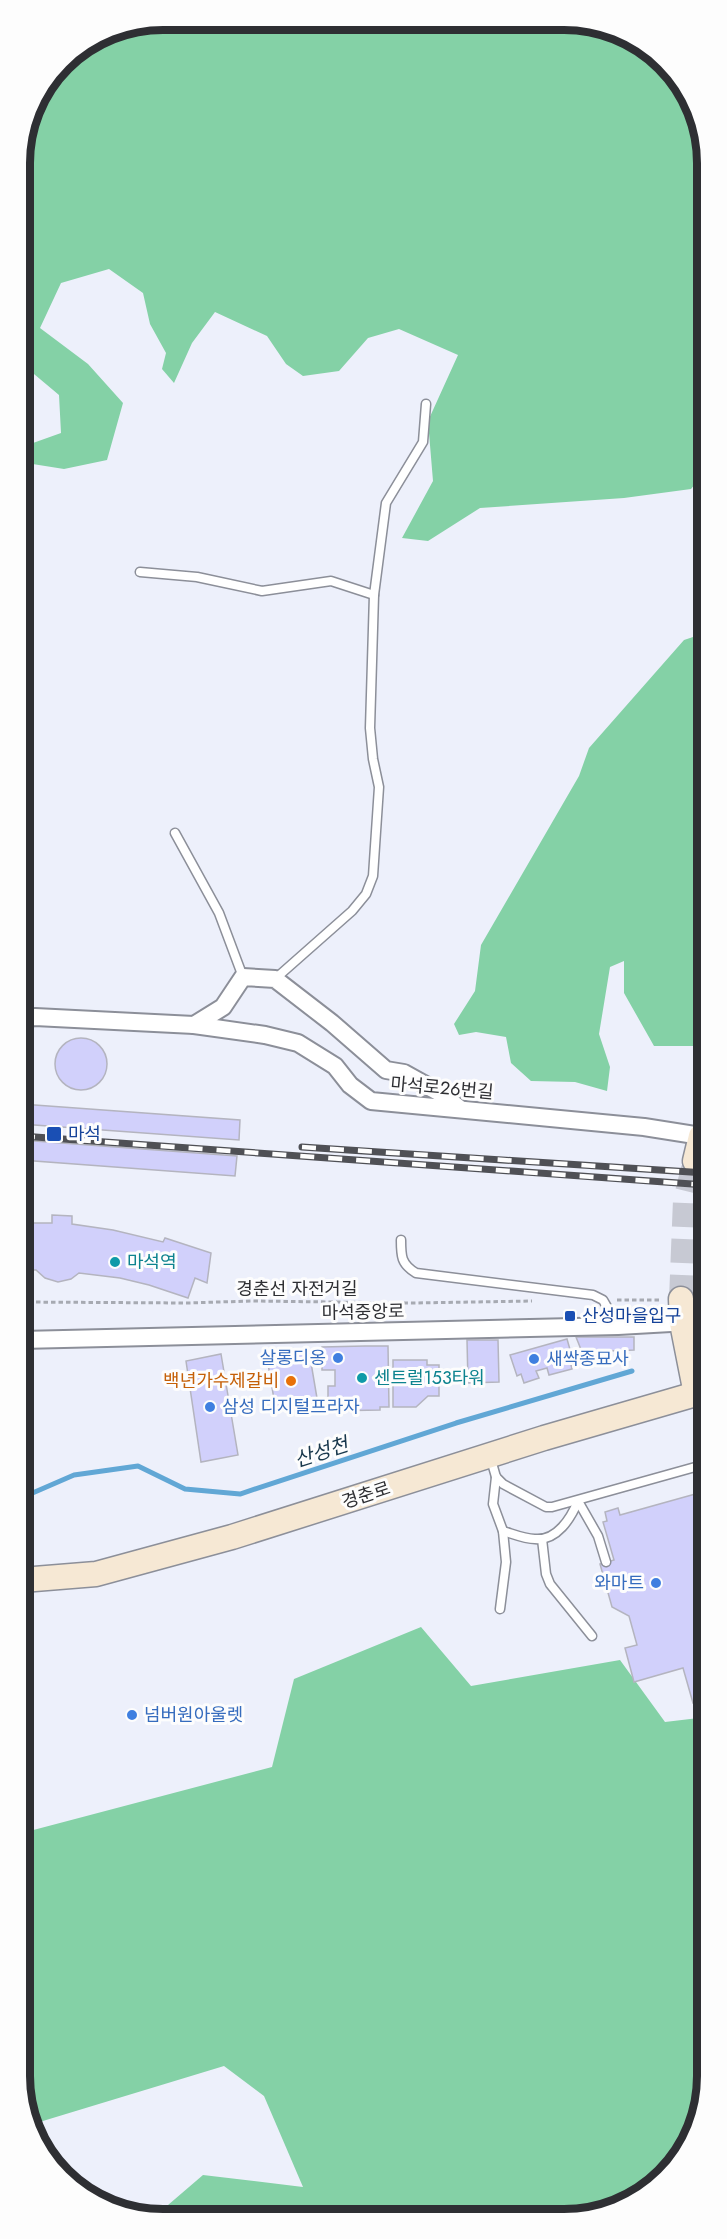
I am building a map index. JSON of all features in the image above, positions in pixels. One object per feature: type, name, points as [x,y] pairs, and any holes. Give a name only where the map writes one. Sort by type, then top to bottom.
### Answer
[{"type":"street","points":[[194,1025],[223,1007],[243,977],[275,979],[332,1023],[386,1070],[404,1073],[440,1093],[459,1108]]},
{"type":"street","name":"마석로26번길","points":[[30,1018],[194,1025],[265,1035],[298,1042],[334,1066],[350,1085],[371,1101],[644,1127],[697,1136]]},
{"type":"street","points":[[695,1161],[697,1156]]},
{"type":"street","points":[[681,1311],[697,1377]]},
{"type":"street","name":"마석중앙로","points":[[30,1340],[618,1326],[681,1311],[697,1318]]},
{"type":"street","name":"경춘로","points":[[30,1579],[96,1574],[493,1466],[697,1394]]},
{"type":"lane","points":[[275,979],[352,911],[366,894],[373,876],[379,787],[370,728],[374,595],[386,503],[423,442],[426,404]]},
{"type":"lane","points":[[140,572],[197,577],[262,591],[331,581],[374,595]]},
{"type":"lane","points":[[175,833],[219,913],[243,977]]},
{"type":"lane","points":[[401,1240],[403,1263],[416,1273],[593,1295],[603,1300],[618,1326]]},
{"type":"lane","points":[[493,1466],[503,1484],[546,1507],[558,1507],[697,1467]]},
{"type":"lane","points":[[493,1466],[493,1503],[503,1531],[506,1563],[500,1609]]},
{"type":"lane","points":[[503,1531],[534,1539],[548,1537],[567,1523],[578,1501]]},
{"type":"lane","points":[[578,1501],[598,1536],[606,1562]]},
{"type":"lane","points":[[542,1539],[546,1574],[550,1584],[592,1636]]},
{"type":"path","points":[[603,1300],[681,1311]]},
{"type":"path","name":"경춘선 자전거길","points":[[30,1302],[188,1304],[251,1301],[412,1303],[543,1301]]},
{"type":"green space","points":[[155,30],[572,30],[606,37],[638,52],[658,69],[683,104],[690,121],[697,155],[697,482],[691,489],[624,498],[480,508],[428,541],[402,538],[433,481],[428,421],[458,355],[399,329],[368,338],[339,371],[303,376],[286,364],[267,336],[215,312],[192,343],[174,383],[162,369],[166,353],[150,324],[143,293],[109,269],[61,283],[40,328],[88,364],[123,403],[107,460],[64,469],[30,464],[30,441],[33,443],[61,433],[59,395],[30,371],[31,146],[37,121],[52,89],[69,69],[89,52],[112,40]]},
{"type":"green space","points":[[697,636],[697,1046],[654,1046],[624,993],[624,961],[610,967],[599,1034],[610,1067],[607,1091],[575,1082],[531,1081],[511,1063],[506,1037],[476,1032],[459,1035],[454,1024],[475,991],[481,945],[579,776],[589,748],[684,640]]},
{"type":"green space","points":[[421,1627],[471,1686],[620,1660],[665,1722],[697,1718],[696,2093],[687,2127],[679,2142],[664,2164],[645,2181],[615,2199],[572,2209],[163,2209],[203,2175],[303,2187],[264,2096],[224,2066],[38,2122],[30,2084],[30,1831],[272,1767],[294,1679]]},
{"type":"building","points":[[76,1038],[86,1038],[95,1042],[103,1050],[107,1064],[103,1078],[95,1086],[86,1090],[76,1090],[67,1086],[59,1078],[55,1069],[55,1059],[59,1050],[67,1042]]},
{"type":"building","points":[[30,1105],[240,1120],[239,1140],[30,1125]]},
{"type":"building","points":[[30,1141],[237,1156],[235,1176],[30,1161]]},
{"type":"building","name":"마석역","points":[[52,1215],[72,1216],[72,1224],[113,1230],[163,1242],[165,1238],[211,1253],[207,1283],[195,1278],[188,1298],[120,1278],[79,1273],[71,1279],[58,1282],[45,1278],[36,1270],[30,1270],[30,1223],[52,1223]]},
{"type":"building","points":[[576,1337],[634,1337],[634,1350],[582,1352]]},
{"type":"building","points":[[567,1339],[573,1360],[570,1361],[572,1369],[549,1375],[547,1368],[536,1371],[539,1378],[524,1383],[521,1374],[517,1376],[510,1355]]},
{"type":"building","points":[[467,1340],[498,1340],[499,1382],[468,1383]]},
{"type":"building","name":"센트럴153타워","points":[[388,1346],[389,1407],[380,1407],[380,1410],[328,1411],[328,1386],[335,1386],[335,1370],[322,1370],[322,1347]]},
{"type":"building","points":[[309,1351],[318,1404],[276,1411],[267,1358]]},
{"type":"building","points":[[221,1354],[238,1455],[201,1462],[186,1361]]},
{"type":"building","points":[[393,1360],[427,1360],[427,1365],[439,1365],[439,1396],[428,1396],[416,1407],[393,1407]]},
{"type":"building","name":"와마트","points":[[697,1494],[697,1702],[693,1703],[683,1668],[634,1682],[625,1648],[637,1645],[629,1616],[612,1607],[600,1564],[614,1560],[603,1522],[607,1521],[605,1512],[618,1508],[620,1515]]},
{"type":"waterway","name":"산성천","points":[[30,1494],[74,1475],[138,1466],[185,1489],[240,1494],[456,1423],[632,1371]]},
{"type":"tunnel","points":[[681,1299],[685,1200],[695,1161]]},
{"type":"railway","points":[[30,1137],[697,1184]]},
{"type":"railway","points":[[302,1147],[697,1172]]},
{"type":"place","name":"마석","points":[[54,1134]]},
{"type":"place","name":"마석역","points":[[115,1262]]},
{"type":"place","name":"산성마을입구","points":[[570,1316]]},
{"type":"place","name":"살롱디옹","points":[[338,1358]]},
{"type":"place","name":"새싹종묘사","points":[[534,1359]]},
{"type":"place","name":"센트럴153타워","points":[[362,1378]]},
{"type":"place","name":"백년가수제갈비","points":[[291,1381]]},
{"type":"place","name":"삼성 디지털프라자","points":[[210,1407]]},
{"type":"place","name":"와마트","points":[[656,1583]]},
{"type":"place","name":"넘버원아울렛","points":[[132,1715]]}]
